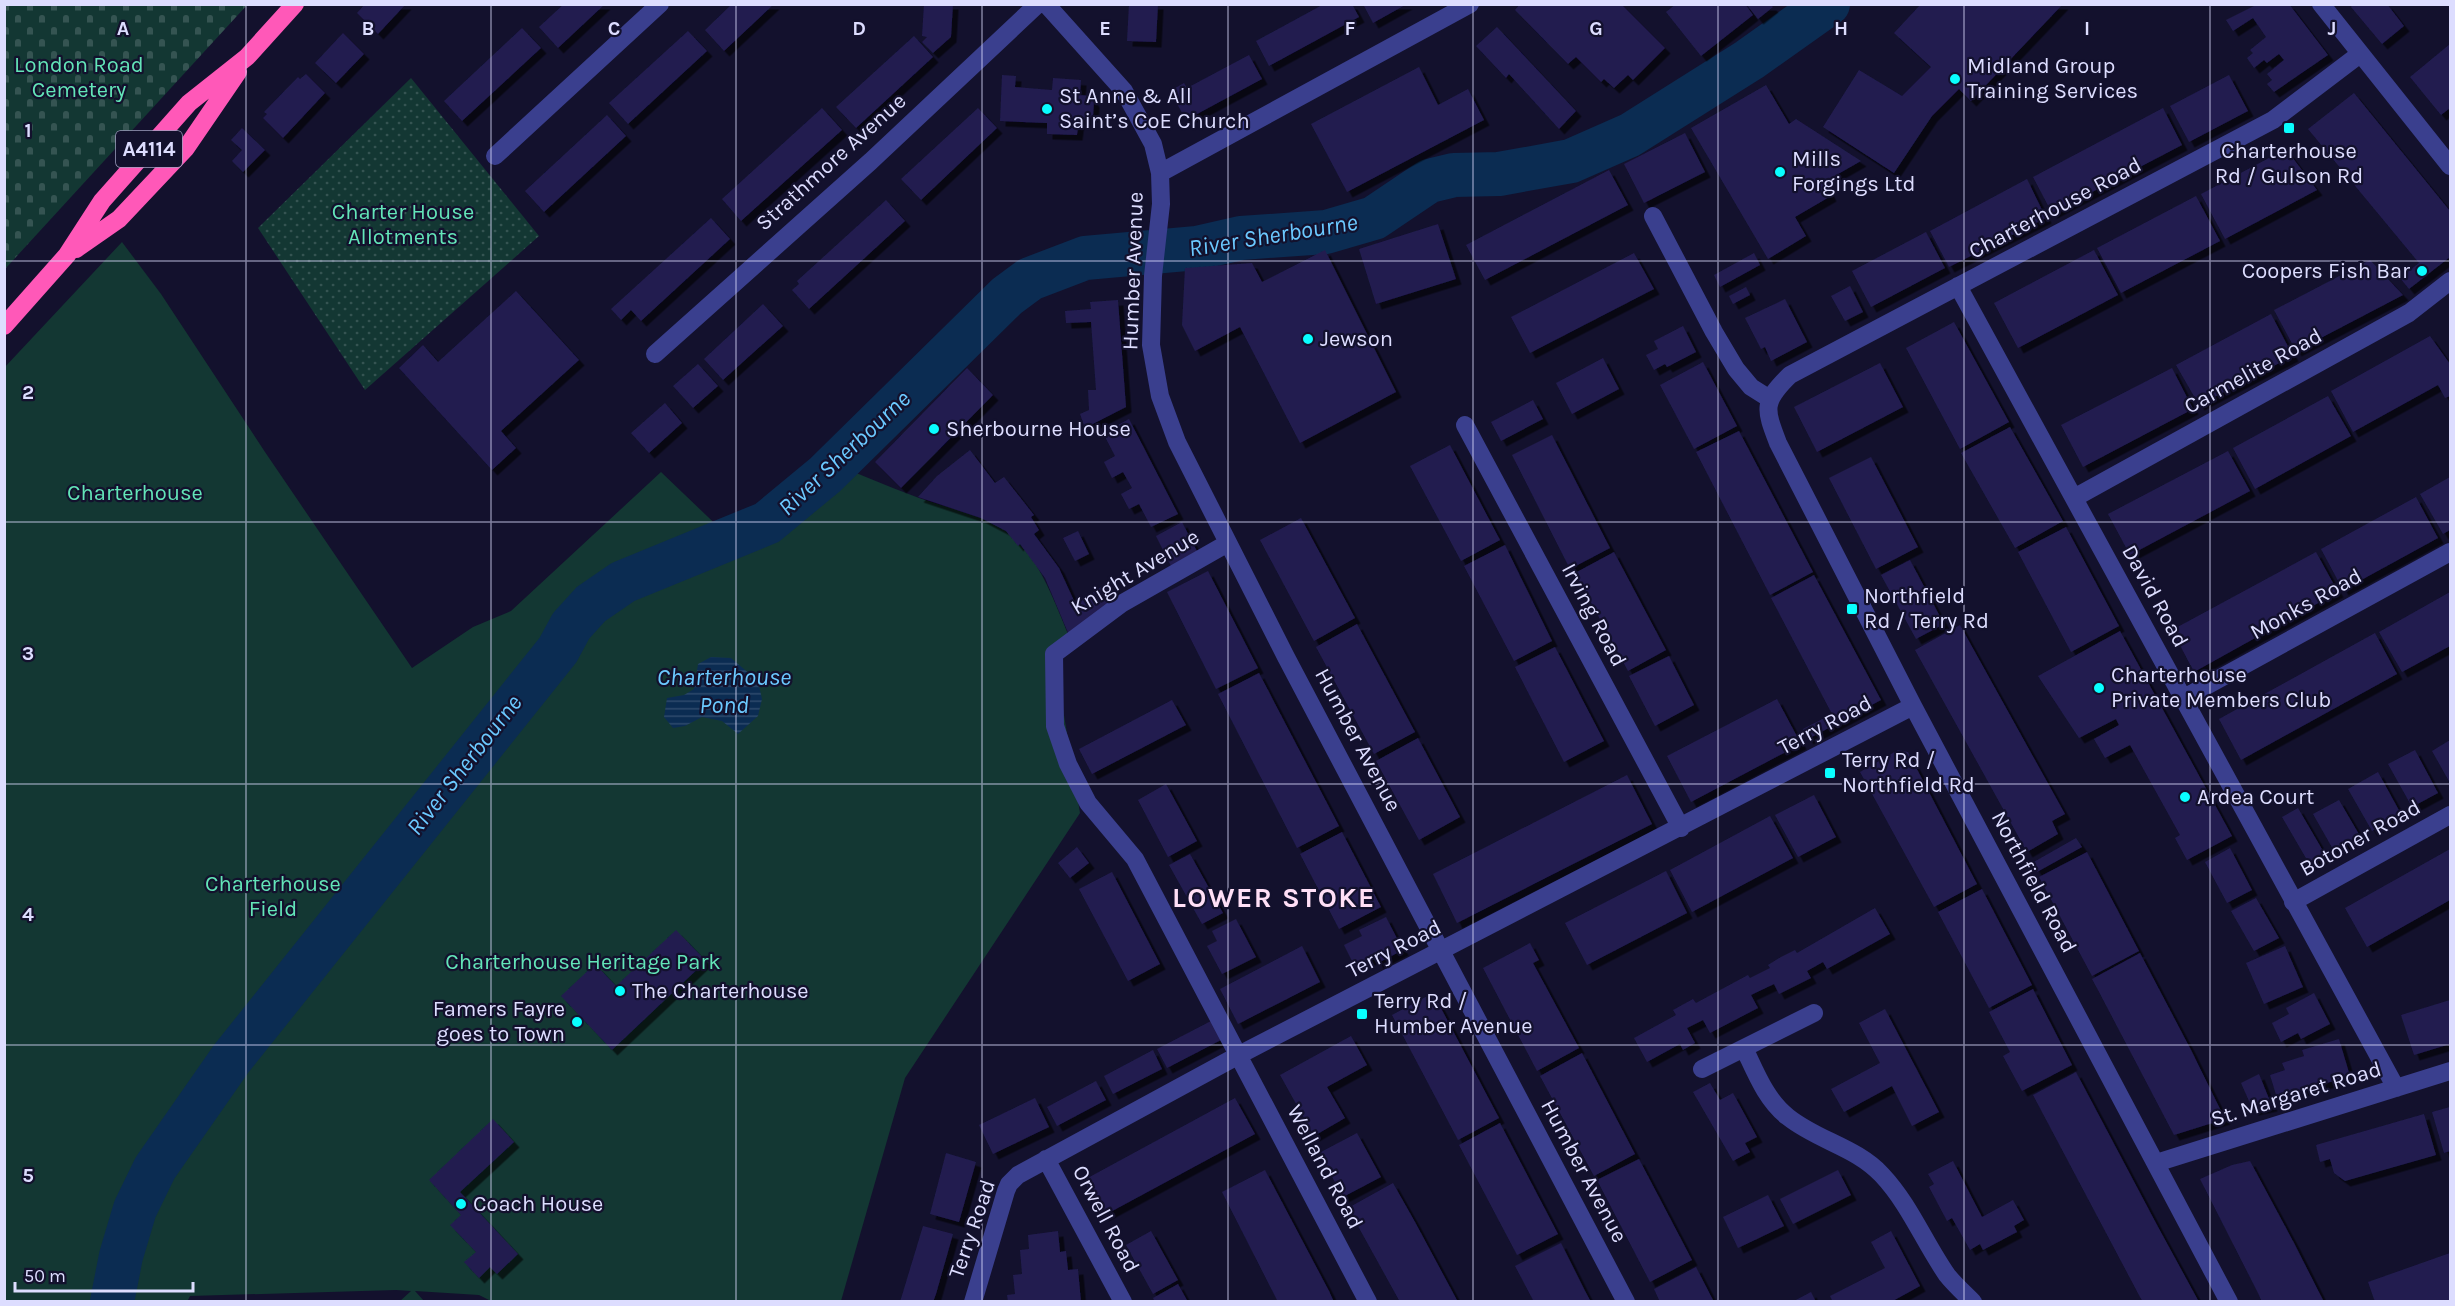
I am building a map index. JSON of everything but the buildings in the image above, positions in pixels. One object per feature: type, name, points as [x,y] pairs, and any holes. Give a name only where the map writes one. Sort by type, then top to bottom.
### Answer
[{"type":"highway","name":"A4114","points":[[4,326],[67,255],[102,201],[184,109],[247,57],[296,4]]},
{"type":"highway","name":"A4114","points":[[67,255],[120,219],[186,148],[247,57]]},
{"type":"street","points":[[495,156],[660,4]]},
{"type":"street","name":"Strathmore Avenue","points":[[655,354],[871,160],[1038,4]]},
{"type":"street","name":"Humber Avenue","points":[[1046,4],[1124,91],[1153,144],[1160,174],[1161,204],[1154,276],[1151,345],[1160,396],[1177,442],[1286,657],[1626,1302]]},
{"type":"street","points":[[1160,174],[1470,4]]},
{"type":"street","points":[[2321,4],[2360,54],[2444,144],[2451,166]]},
{"type":"street","name":"Charterhouse Road","points":[[1770,399],[1777,387],[1790,375],[2270,122],[2360,54]]},
{"type":"street","points":[[1653,216],[1736,369],[1751,387],[1770,399]]},
{"type":"street","name":"Carmelite Road","points":[[2074,498],[2409,313],[2451,281]]},
{"type":"street","name":"David Road","points":[[1958,285],[2396,1088]]},
{"type":"street","name":"Northfield Road","points":[[1770,399],[1767,414],[1778,443],[1913,706],[2229,1302]]},
{"type":"street","name":"Irving Road","points":[[1465,425],[1681,828]]},
{"type":"street","name":"Knight Avenue","points":[[1228,543],[1121,604],[1078,634],[1054,654],[1053,686],[1055,726],[1073,774],[1088,802],[1135,859],[1239,1055]]},
{"type":"street","name":"Monks Road","points":[[2184,698],[2451,552]]},
{"type":"street","name":"Terry Road","points":[[973,1302],[1009,1184],[1018,1175],[1239,1055],[1913,706]]},
{"type":"street","name":"Botoner Road","points":[[2293,902],[2451,815]]},
{"type":"street","points":[[1702,1069],[1814,1013]]},
{"type":"street","points":[[1744,1048],[1767,1093],[1787,1117],[1812,1132],[1843,1146],[1880,1173],[1908,1207],[1949,1277],[1967,1300]]},
{"type":"street","name":"Welland Road","points":[[1239,1055],[1368,1302]]},
{"type":"street","name":"St. Margaret Road","points":[[2156,1163],[2451,1071]]},
{"type":"street","name":"Orwell Road","points":[[1046,1159],[1123,1302]]},
{"type":"green space","name":"London Road Cemetery","points":[[4,5],[247,5],[5,269]]},
{"type":"green space","name":"Charter House Allotments","points":[[411,78],[539,236],[365,390],[258,228]]},
{"type":"green space","name":"Charterhouse Heritage Park","points":[[122,242],[161,294],[412,668],[473,627],[511,611],[661,472],[730,538],[816,457],[919,498],[975,515],[996,524],[1017,540],[1036,564],[1069,636],[1054,654],[1080,813],[905,1078],[841,1301],[493,1302],[479,1295],[415,1291],[424,1301],[399,1302],[411,1291],[396,1290],[190,1296],[187,1302],[5,1301],[4,368]]},
{"type":"water","name":"Charterhouse Pond","points":[[711,657],[731,658],[758,681],[762,699],[758,716],[738,734],[722,721],[702,717],[685,726],[673,728],[664,717],[667,698],[684,695],[694,689],[698,664]]},
{"type":"waterway","name":"River Sherbourne","points":[[112,1302],[121,1256],[135,1209],[155,1168],[231,1059],[558,650],[571,626],[591,604],[623,582],[767,523],[825,475],[1007,296],[1030,279],[1085,258],[1197,248],[1241,238],[1326,232],[1374,218],[1429,181],[1454,175],[1499,174],[1571,161],[1630,135],[1749,60],[1828,4]]},
{"type":"place","name":"Midland Group Training Services","points":[[1955,79]]},
{"type":"place","name":"St Anne & All Saint’s CoE Church","points":[[1047,109]]},
{"type":"place","name":"Charterhouse Rd / Gulson Rd","points":[[2289,128]]},
{"type":"place","name":"Mills Forgings Ltd","points":[[1780,172]]},
{"type":"place","name":"Coopers Fish Bar","points":[[2422,271]]},
{"type":"place","name":"Jewson","points":[[1308,339]]},
{"type":"place","name":"Sherbourne House","points":[[934,429]]},
{"type":"place","name":"Northfield Rd / Terry Rd","points":[[1852,609]]},
{"type":"place","name":"Charterhouse Private Members Club","points":[[2099,688]]},
{"type":"place","name":"Terry Rd / Northfield Rd","points":[[1830,773]]},
{"type":"place","name":"Ardea Court","points":[[2185,797]]},
{"type":"place","name":"The Charterhouse","points":[[620,991]]},
{"type":"place","name":"Terry Rd / Humber Avenue","points":[[1362,1014]]},
{"type":"place","name":"Famers Fayre goes to Town","points":[[577,1022]]},
{"type":"place","name":"Coach House","points":[[461,1204]]},
{"type":"district","name":"LOWER STOKE","points":[[1274,897]]},
{"type":"park label","name":"Charterhouse","points":[[135,493]]},
{"type":"park label","name":"Charterhouse Field","points":[[273,896]]}]
